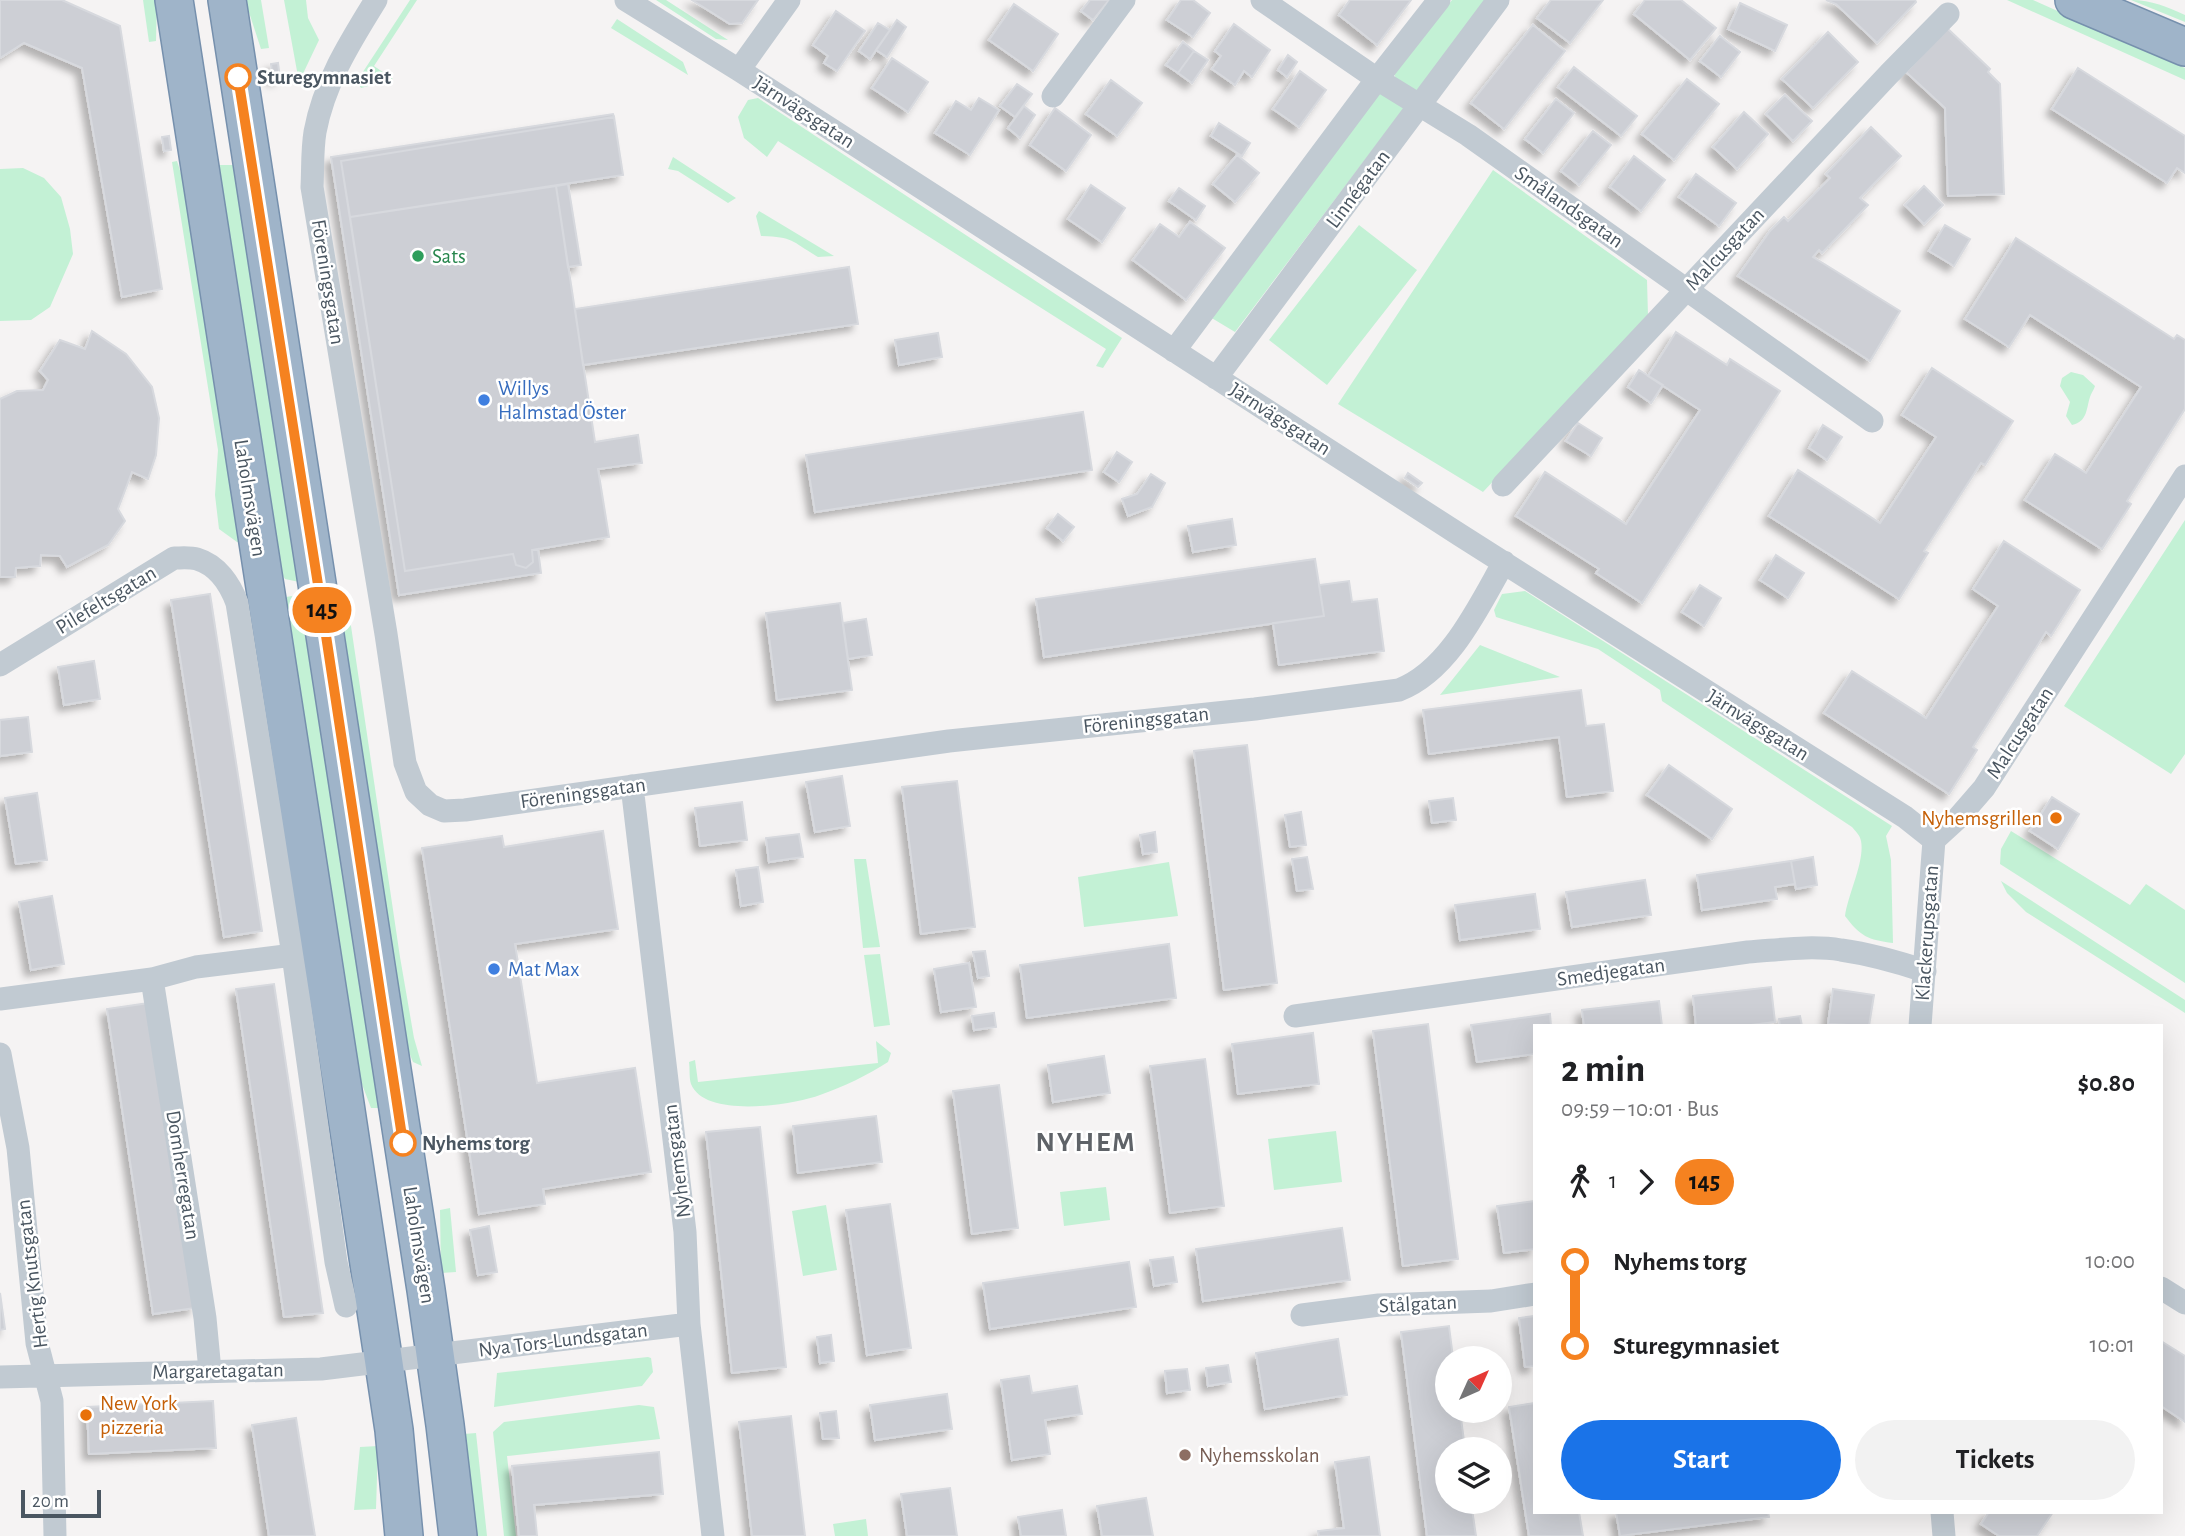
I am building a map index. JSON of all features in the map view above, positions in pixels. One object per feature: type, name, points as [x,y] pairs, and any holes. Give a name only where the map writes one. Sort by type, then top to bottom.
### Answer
[{"type":"highway","name":"Laholmsvägen","points":[[174,0],[394,1430],[404,1536]]},
{"type":"highway","name":"Laholmsvägen","points":[[227,0],[436,1356],[458,1536]]},
{"type":"highway","points":[[2074,0],[2184,47]]},
{"type":"street","name":"Föreningsgatan","points":[[376,0],[334,73],[322,105],[315,134],[312,187],[405,763],[416,792],[444,811],[949,741],[1243,710],[1399,690],[1424,676],[1456,640],[1504,562]]},
{"type":"street","name":"Järnvägsgatan","points":[[626,0],[1905,817],[1934,839]]},
{"type":"street","points":[[739,70],[789,0]]},
{"type":"street","points":[[1053,96],[1124,0]]},
{"type":"street","name":"Smålandsgatan","points":[[1262,0],[1377,79],[1468,135],[1872,421]]},
{"type":"street","points":[[1174,351],[1439,0]]},
{"type":"street","name":"Linnégatan","points":[[1216,378],[1498,0]]},
{"type":"street","name":"Malcusgatan","points":[[1503,485],[1948,14]]},
{"type":"street","name":"Malcusgatan","points":[[1934,839],[1958,818],[1984,788],[2185,475]]},
{"type":"street","name":"Pilefeltsgatan","points":[[0,665],[174,558],[196,558],[215,569]]},
{"type":"street","name":"Laholmsvägen","points":[[215,569],[231,586],[237,603],[293,956],[337,1262],[346,1306]]},
{"type":"street","name":"Nyhemsgatan","points":[[632,786],[685,1232],[689,1324],[713,1536]]},
{"type":"street","name":"Klackerupsgatan","points":[[1920,1024],[1934,839]]},
{"type":"street","name":"Smedjegatan","points":[[1295,1016],[1748,952],[1795,948],[1840,949],[1925,971]]},
{"type":"street","points":[[0,999],[152,979],[196,967],[293,956]]},
{"type":"street","name":"Domherregatan","points":[[152,979],[205,1318],[210,1371]]},
{"type":"street","name":"Hertig Knutsgatan","points":[[0,1054],[18,1148],[37,1343],[51,1401],[55,1536]]},
{"type":"street","points":[[2163,1290],[2185,1303]]},
{"type":"street","name":"Stålgatan","points":[[1302,1315],[1379,1305],[1491,1301],[1533,1294]]},
{"type":"street","name":"Nya Tors-Lundsgatan","points":[[436,1356],[689,1324]]},
{"type":"street","name":"Margaretagatan","points":[[0,1377],[309,1370],[436,1356]]},
{"type":"street","points":[[1942,1514],[1944,1536]]},
{"type":"green space","points":[[143,0],[157,0],[156,41],[149,42]]},
{"type":"green space","points":[[245,0],[261,0],[269,48],[261,49]]},
{"type":"green space","points":[[284,0],[306,0],[308,18],[319,40],[299,82]]},
{"type":"green space","points":[[410,0],[417,0],[374,66],[393,79],[361,88],[357,81]]},
{"type":"green space","points":[[656,0],[666,0],[728,40],[716,39]]},
{"type":"green space","points":[[1452,0],[1487,0],[1414,94],[1398,83],[1394,74]]},
{"type":"green space","points":[[2007,0],[2033,0],[2185,68],[2185,80]]},
{"type":"green space","points":[[2131,0],[2172,9],[2185,15],[2185,22]]},
{"type":"green space","points":[[617,19],[683,62],[688,75],[611,28]]},
{"type":"green space","points":[[1380,92],[1404,108],[1235,332],[1210,317]]},
{"type":"green space","points":[[758,98],[1122,338],[1103,368],[1096,366],[1106,349],[778,141],[767,157],[744,138],[738,117],[748,100]]},
{"type":"green space","points":[[673,157],[736,198],[728,203],[678,171],[668,169]]},
{"type":"green space","points":[[177,161],[191,205],[244,543],[237,542],[219,529],[215,495],[218,450],[172,162]]},
{"type":"green space","points":[[218,165],[240,165],[304,583],[285,579],[280,572]]},
{"type":"green space","points":[[23,168],[44,178],[61,197],[70,229],[73,254],[50,307],[31,320],[0,321],[0,169]]},
{"type":"green space","points":[[1493,170],[1647,280],[1648,316],[1483,492],[1338,404]]},
{"type":"green space","points":[[759,211],[834,256],[818,257],[786,239],[761,236],[756,216]]},
{"type":"green space","points":[[1359,225],[1417,270],[1327,385],[1269,340]]},
{"type":"green space","points":[[2071,372],[2083,375],[2095,386],[2084,418],[2072,425],[2066,416],[2070,402],[2060,386],[2062,378]]},
{"type":"green space","points":[[2185,520],[2185,754],[2171,774],[2064,706]]},
{"type":"green space","points":[[1525,591],[1892,826],[1886,836],[1891,860],[1893,943],[1865,936],[1845,916],[1862,849],[1860,837],[1852,827],[1662,701],[1660,690],[1598,649],[1496,617],[1494,610],[1502,594]]},
{"type":"green space","points":[[298,595],[307,598],[385,1108],[371,1108],[357,1071],[286,597]]},
{"type":"green space","points":[[335,599],[347,599],[400,957],[414,1038],[422,1066],[413,1062],[406,1045]]},
{"type":"green space","points":[[1480,645],[1560,677],[1440,695]]},
{"type":"green space","points":[[2011,831],[2130,905],[2146,884],[2185,910],[2185,983],[2000,864],[2001,849]]},
{"type":"green space","points":[[854,859],[866,859],[880,947],[863,948]]},
{"type":"green space","points":[[1169,862],[1178,916],[1084,927],[1078,877]]},
{"type":"green space","points":[[2001,881],[2185,1000],[2185,1013],[2026,912],[2007,893]]},
{"type":"green space","points":[[880,954],[890,1025],[874,1027],[864,955]]},
{"type":"green space","points":[[876,1041],[891,1053],[888,1062],[829,1092],[807,1099],[771,1105],[731,1105],[713,1102],[699,1095],[690,1082],[689,1062],[695,1060],[698,1082],[878,1063]]},
{"type":"green space","points":[[1336,1131],[1342,1182],[1274,1190],[1268,1139]]},
{"type":"green space","points":[[1106,1187],[1110,1220],[1064,1226],[1060,1192]]},
{"type":"green space","points":[[826,1205],[837,1270],[803,1276],[792,1211]]},
{"type":"green space","points":[[450,1208],[456,1272],[441,1273],[440,1210]]},
{"type":"green space","points":[[651,1358],[653,1372],[642,1386],[494,1407],[497,1373]]},
{"type":"green space","points":[[639,1405],[654,1407],[660,1439],[507,1456],[516,1536],[504,1536],[493,1432],[504,1422]]},
{"type":"green space","points":[[476,1433],[487,1536],[475,1536],[464,1434]]},
{"type":"green space","points":[[378,1446],[376,1509],[354,1510],[360,1447]]},
{"type":"green space","points":[[866,1519],[868,1536],[835,1536],[833,1524]]},
{"type":"building","points":[[0,0],[62,0],[120,26],[162,289],[122,297],[82,68],[24,43],[0,58]]},
{"type":"building","points":[[692,0],[758,0],[742,23],[730,24]]},
{"type":"building","points":[[1090,0],[1109,0],[1093,20],[1081,11]]},
{"type":"building","points":[[1181,0],[1193,0],[1210,13],[1193,37],[1167,20]]},
{"type":"building","points":[[1350,0],[1411,0],[1377,45],[1339,15]]},
{"type":"building","points":[[1551,0],[1603,0],[1570,43],[1537,18]]},
{"type":"building","points":[[1645,0],[1681,0],[1716,28],[1690,60],[1634,14]]},
{"type":"building","points":[[1826,0],[1916,2],[1877,43],[1836,4]]},
{"type":"building","points":[[1740,3],[1787,25],[1775,51],[1728,29]]},
{"type":"building","points":[[1014,4],[1058,34],[1033,71],[989,40]]},
{"type":"building","points":[[836,11],[865,31],[837,71],[824,63],[828,56],[813,45]]},
{"type":"building","points":[[897,20],[906,27],[887,57],[876,50]]},
{"type":"building","points":[[878,23],[890,30],[870,59],[859,51]]},
{"type":"building","points":[[1234,24],[1270,50],[1252,77],[1244,71],[1235,85],[1212,69],[1221,56],[1215,51]]},
{"type":"building","points":[[1533,25],[1565,51],[1504,129],[1471,103]]},
{"type":"building","points":[[1947,28],[1990,69],[1988,72],[2000,84],[2004,194],[1948,196],[1945,108],[1906,72]]},
{"type":"building","points":[[1828,32],[1858,62],[1813,108],[1782,79]]},
{"type":"building","points":[[1720,36],[1740,52],[1721,77],[1700,61]]},
{"type":"building","points":[[1183,42],[1194,51],[1178,73],[1166,65]]},
{"type":"building","points":[[1194,51],[1208,60],[1192,83],[1178,73]]},
{"type":"building","points":[[1288,55],[1297,62],[1287,77],[1278,70]]},
{"type":"building","points":[[892,58],[928,82],[908,112],[872,88]]},
{"type":"building","points":[[278,63],[280,78],[273,79],[271,64]]},
{"type":"building","points":[[1574,67],[1637,116],[1621,136],[1558,87]]},
{"type":"building","points":[[2078,68],[2185,136],[2185,173],[2177,168],[2167,183],[2052,109]]},
{"type":"building","points":[[1300,71],[1326,90],[1299,127],[1273,109]]},
{"type":"building","points":[[1687,79],[1719,104],[1674,160],[1642,134]]},
{"type":"building","points":[[1111,80],[1142,103],[1117,136],[1086,114]]},
{"type":"building","points":[[1017,84],[1032,94],[1015,117],[1000,106]]},
{"type":"building","points":[[1785,95],[1812,121],[1793,141],[1766,114]]},
{"type":"building","points":[[979,98],[999,110],[970,155],[935,133],[956,101],[971,110]]},
{"type":"building","points":[[1556,99],[1574,113],[1543,153],[1525,139]]},
{"type":"building","points":[[1024,106],[1035,115],[1020,138],[1008,128]]},
{"type":"building","points":[[1055,108],[1091,135],[1066,171],[1030,145]]},
{"type":"building","points":[[1744,112],[1768,134],[1737,169],[1713,147]]},
{"type":"building","points":[[613,114],[614,117],[341,161],[405,571],[513,554],[516,565],[526,568],[533,562],[532,550],[538,549],[541,573],[399,595],[331,157]]},
{"type":"building","points":[[614,117],[623,175],[350,217],[341,161]]},
{"type":"building","points":[[1219,123],[1250,143],[1242,156],[1211,136]]},
{"type":"building","points":[[1871,127],[1901,156],[1860,198],[1868,205],[1822,253],[1819,250],[1813,257],[1900,311],[1870,361],[1738,276],[1770,231],[1784,217],[1788,221],[1830,178],[1826,174]]},
{"type":"building","points":[[1593,131],[1611,145],[1579,185],[1561,171]]},
{"type":"building","points":[[169,136],[171,150],[164,151],[162,137]]},
{"type":"building","points":[[1237,155],[1259,173],[1235,202],[1213,184]]},
{"type":"building","points":[[1634,156],[1665,180],[1641,211],[1610,187]]},
{"type":"building","points":[[1696,174],[1736,203],[1719,226],[1679,197]]},
{"type":"building","points":[[568,184],[581,265],[568,267],[556,186]]},
{"type":"building","points":[[1091,185],[1125,208],[1102,242],[1068,219]]},
{"type":"building","name":"Willys Halmstad Öster","points":[[556,186],[595,442],[638,435],[642,463],[598,469],[609,537],[532,550],[533,562],[526,568],[516,565],[513,554],[405,571],[350,217]]},
{"type":"building","points":[[1924,186],[1943,205],[1924,224],[1905,205]]},
{"type":"building","points":[[1179,188],[1205,206],[1196,220],[1169,201]]},
{"type":"building","points":[[1190,222],[1225,248],[1186,300],[1133,260],[1160,224],[1179,237]]},
{"type":"building","points":[[1945,225],[1970,239],[1954,266],[1929,251]]},
{"type":"building","points":[[2016,238],[2174,339],[2177,335],[2185,340],[2185,409],[2127,501],[2131,504],[2102,549],[2025,500],[2055,454],[2086,473],[2141,387],[2030,315],[2009,347],[1965,319]]},
{"type":"building","points":[[849,267],[858,324],[583,365],[575,309]]},
{"type":"building","points":[[92,331],[126,354],[152,387],[159,418],[156,455],[148,479],[132,472],[118,509],[125,521],[108,545],[67,567],[60,556],[41,555],[40,566],[16,568],[15,577],[0,577],[0,399],[17,391],[43,390],[48,380],[40,371],[60,340],[85,349]]},
{"type":"building","points":[[1676,332],[1727,365],[1730,359],[1780,391],[1642,603],[1596,573],[1599,569],[1516,516],[1545,472],[1626,524],[1700,410],[1648,376]]},
{"type":"building","points":[[938,333],[942,357],[899,365],[895,340]]},
{"type":"building","points":[[1932,368],[2013,421],[1985,465],[1981,463],[1924,551],[1928,553],[1899,599],[1769,516],[1798,470],[1880,523],[1936,437],[1902,415]]},
{"type":"building","points":[[1639,370],[1663,385],[1651,403],[1628,387]]},
{"type":"building","points":[[1083,412],[1092,470],[815,512],[806,455]]},
{"type":"building","points":[[1578,423],[1602,438],[1591,456],[1566,441]]},
{"type":"building","points":[[1823,425],[1842,437],[1827,460],[1809,448]]},
{"type":"building","points":[[1117,452],[1132,462],[1119,482],[1104,472]]},
{"type":"building","points":[[1408,473],[1422,483],[1418,487],[1405,478]]},
{"type":"building","points":[[1151,474],[1165,483],[1152,507],[1128,516],[1122,499],[1137,494]]},
{"type":"building","points":[[1058,514],[1074,527],[1063,541],[1047,528]]},
{"type":"building","points":[[1232,519],[1236,545],[1193,552],[1188,526]]},
{"type":"building","points":[[2004,541],[2080,590],[2051,636],[2046,632],[1973,747],[1977,750],[1949,794],[1824,713],[1852,671],[1926,718],[1998,606],[1973,589]]},
{"type":"building","points":[[1776,555],[1804,573],[1788,598],[1760,580]]},
{"type":"building","points":[[1315,559],[1324,616],[1044,657],[1036,599]]},
{"type":"building","points":[[1349,581],[1352,602],[1377,599],[1384,651],[1279,665],[1273,623],[1324,616],[1319,585]]},
{"type":"building","points":[[1700,585],[1721,598],[1704,626],[1682,612]]},
{"type":"building","points":[[210,594],[262,931],[224,937],[171,600]]},
{"type":"building","points":[[840,603],[852,690],[777,700],[766,613]]},
{"type":"building","points":[[866,619],[872,655],[848,659],[843,623]]},
{"type":"building","points":[[94,661],[100,699],[64,705],[58,667]]},
{"type":"building","points":[[1581,690],[1586,726],[1604,724],[1613,791],[1567,797],[1559,737],[1429,754],[1423,710]]},
{"type":"building","points":[[28,717],[32,752],[0,756],[0,720]]},
{"type":"building","points":[[1247,745],[1277,983],[1224,990],[1194,751]]},
{"type":"building","points":[[1669,765],[1732,809],[1712,839],[1647,795]]},
{"type":"building","points":[[842,776],[850,826],[815,832],[806,782]]},
{"type":"building","points":[[957,781],[975,927],[921,934],[902,787]]},
{"type":"building","points":[[37,793],[47,860],[16,864],[5,798]]},
{"type":"building","points":[[2052,797],[2079,814],[2058,849],[2030,831]]},
{"type":"building","points":[[1453,798],[1456,820],[1432,823],[1429,801]]},
{"type":"building","points":[[742,802],[747,840],[700,846],[695,808]]},
{"type":"building","points":[[1301,812],[1306,845],[1290,847],[1285,815]]},
{"type":"building","points":[[603,831],[618,929],[515,944],[537,1083],[635,1068],[651,1172],[543,1189],[545,1204],[479,1214],[422,848],[502,836],[504,847]]},
{"type":"building","points":[[1155,832],[1157,852],[1143,854],[1140,835]]},
{"type":"building","points":[[799,834],[803,857],[769,862],[766,838]]},
{"type":"building","points":[[1307,857],[1313,889],[1297,891],[1292,859]]},
{"type":"building","points":[[1813,857],[1817,885],[1796,889],[1791,861]]},
{"type":"building","points":[[1791,861],[1795,884],[1775,887],[1777,899],[1702,910],[1697,875]]},
{"type":"building","points":[[758,867],[763,902],[741,906],[736,870]]},
{"type":"building","points":[[1645,880],[1651,915],[1572,927],[1566,892]]},
{"type":"building","points":[[1535,894],[1540,929],[1460,940],[1455,905]]},
{"type":"building","points":[[52,896],[64,964],[31,970],[19,902]]},
{"type":"building","points":[[1169,944],[1176,998],[1027,1018],[1020,965]]},
{"type":"building","points":[[985,951],[989,976],[978,978],[973,952]]},
{"type":"building","points":[[969,963],[976,1007],[941,1012],[934,969]]},
{"type":"building","points":[[274,984],[323,1313],[284,1317],[236,989]]},
{"type":"building","points":[[1771,987],[1775,1022],[1696,1024],[1693,996]]},
{"type":"building","points":[[1833,989],[1874,995],[1869,1024],[1828,1024]]},
{"type":"building","points":[[1659,1001],[1662,1024],[1584,1024],[1582,1010]]},
{"type":"building","points":[[149,1003],[195,1308],[153,1314],[107,1009]]},
{"type":"building","points":[[994,1013],[996,1027],[974,1030],[972,1016]]},
{"type":"building","points":[[1550,1014],[1551,1024],[1533,1024],[1533,1054],[1477,1062],[1471,1025]]},
{"type":"building","points":[[1800,1016],[1802,1024],[1780,1024],[1779,1019]]},
{"type":"building","points":[[1428,1024],[1458,1259],[1403,1266],[1373,1031]]},
{"type":"building","points":[[1313,1033],[1319,1084],[1238,1094],[1232,1044]]},
{"type":"building","points":[[1104,1056],[1110,1093],[1053,1102],[1048,1065]]},
{"type":"building","points":[[1205,1059],[1224,1206],[1170,1213],[1150,1066]]},
{"type":"building","points":[[999,1085],[1018,1228],[972,1234],[953,1091]]},
{"type":"building","points":[[876,1116],[882,1162],[798,1173],[793,1126]]},
{"type":"building","points":[[760,1127],[786,1367],[732,1373],[706,1132]]},
{"type":"building","points":[[1533,1201],[1533,1249],[1504,1253],[1497,1206]]},
{"type":"building","points":[[890,1204],[911,1348],[867,1355],[846,1210]]},
{"type":"building","points":[[489,1226],[497,1272],[478,1275],[470,1230]]},
{"type":"building","points":[[1342,1228],[1350,1280],[1203,1301],[1196,1249]]},
{"type":"building","points":[[1173,1257],[1177,1282],[1154,1286],[1150,1260]]},
{"type":"building","points":[[1129,1262],[1136,1307],[990,1329],[983,1283]]},
{"type":"building","points":[[0,1293],[5,1329],[0,1330]]},
{"type":"building","points":[[1533,1316],[1533,1366],[1525,1367],[1519,1318]]},
{"type":"building","points":[[1449,1326],[1452,1346],[1435,1346],[1435,1423],[1462,1423],[1463,1437],[1435,1437],[1435,1514],[1473,1514],[1476,1536],[1427,1536],[1401,1332]]},
{"type":"building","points":[[831,1335],[834,1361],[820,1363],[817,1337]]},
{"type":"building","points":[[1338,1339],[1347,1395],[1265,1409],[1256,1353]]},
{"type":"building","points":[[2163,1342],[2185,1356],[2185,1422],[2163,1407]]},
{"type":"building","points":[[1228,1365],[1231,1382],[1208,1386],[1206,1368]]},
{"type":"building","points":[[1187,1369],[1190,1390],[1167,1393],[1165,1371]]},
{"type":"building","points":[[1029,1376],[1032,1393],[1077,1386],[1082,1414],[1045,1420],[1050,1454],[1012,1460],[1001,1380]]},
{"type":"building","points":[[947,1394],[952,1429],[875,1440],[870,1405]]},
{"type":"building","points":[[213,1401],[216,1448],[89,1454],[87,1407]]},
{"type":"building","points":[[1533,1403],[1533,1514],[1579,1514],[1583,1536],[1529,1536],[1511,1423],[1512,1407]]},
{"type":"building","points":[[836,1411],[839,1438],[823,1439],[820,1413]]},
{"type":"building","points":[[791,1416],[805,1536],[752,1536],[739,1422]]},
{"type":"building","points":[[296,1418],[315,1536],[269,1536],[252,1425]]},
{"type":"building","points":[[659,1452],[663,1494],[534,1505],[537,1536],[519,1536],[512,1466]]},
{"type":"building","points":[[1369,1457],[1380,1536],[1319,1536],[1318,1531],[1344,1528],[1335,1462]]},
{"type":"building","points":[[950,1488],[957,1536],[907,1536],[901,1494]]},
{"type":"building","points":[[1146,1498],[1153,1536],[1102,1536],[1097,1506]]},
{"type":"building","points":[[1062,1510],[1066,1536],[1021,1536],[1018,1517]]},
{"type":"building","points":[[1616,1514],[1768,1514],[1769,1517],[1620,1536]]},
{"type":"building","points":[[1988,1514],[2052,1514],[2037,1536],[1999,1536],[1981,1524]]},
{"type":"bus line","name":"145","points":[[238,77],[403,1143]]},
{"type":"place","name":"Sturegymnasiet","points":[[238,77]]},
{"type":"place","name":"Sats","points":[[418,256]]},
{"type":"place","name":"Willys Halmstad Öster","points":[[484,400]]},
{"type":"place","name":"Nyhemsgrillen","points":[[2056,818]]},
{"type":"place","name":"Mat Max","points":[[494,969]]},
{"type":"place","name":"Nyhems torg","points":[[403,1143]]},
{"type":"place","name":"New York pizzeria","points":[[86,1415]]},
{"type":"place","name":"Nyhemsskolan","points":[[1185,1455]]},
{"type":"district","name":"NYHEM","points":[[1086,1143]]}]
